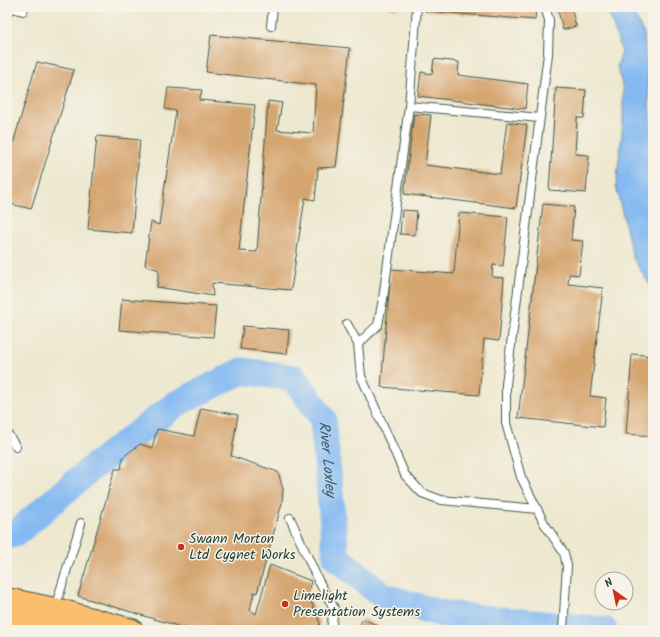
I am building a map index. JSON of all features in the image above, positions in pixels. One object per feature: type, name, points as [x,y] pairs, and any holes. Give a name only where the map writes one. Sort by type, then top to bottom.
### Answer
[{"type":"highway","points":[[7,599],[55,608],[132,630]]},
{"type":"highway","points":[[7,616],[73,630]]},
{"type":"lane","points":[[7,15],[9,7],[23,11],[24,7]]},
{"type":"lane","points":[[271,26],[273,7]]},
{"type":"lane","points":[[358,344],[378,325],[383,299],[408,106],[417,7]]},
{"type":"lane","points":[[545,7],[549,20],[548,54],[506,384],[506,423],[521,476],[544,523],[564,553],[567,566],[563,630]]},
{"type":"lane","points":[[408,106],[540,118]]},
{"type":"lane","points":[[347,324],[358,344],[361,376],[405,475],[422,493],[441,500],[537,509]]},
{"type":"lane","points":[[7,434],[16,447]]},
{"type":"lane","points":[[290,518],[318,580],[334,608],[331,630]]},
{"type":"lane","points":[[55,608],[81,524]]},
{"type":"water","points":[[607,7],[630,7],[644,34],[653,156],[653,290],[633,258],[616,186],[623,124],[623,88],[617,67],[622,52]]},
{"type":"building","points":[[399,7],[399,9],[389,8]]},
{"type":"building","points":[[426,7],[536,7],[535,20],[425,11]]},
{"type":"building","points":[[557,7],[571,7],[576,26],[563,30]]},
{"type":"building","points":[[211,35],[350,48],[336,167],[318,168],[315,200],[305,198],[291,290],[212,283],[213,296],[157,287],[159,270],[145,265],[151,222],[159,225],[176,111],[165,109],[168,88],[202,90],[199,100],[255,105],[239,251],[257,252],[268,101],[282,103],[277,130],[313,133],[316,85],[206,72]]},
{"type":"building","points":[[434,59],[459,62],[458,75],[528,84],[525,109],[418,96],[421,72],[432,74]]},
{"type":"building","points":[[37,62],[74,70],[31,209],[7,203],[7,164]]},
{"type":"building","points":[[556,88],[586,90],[584,118],[577,118],[575,154],[589,155],[586,193],[549,190]]},
{"type":"building","points":[[414,114],[431,115],[425,165],[500,174],[507,122],[527,125],[516,208],[404,194]]},
{"type":"building","points":[[97,136],[140,140],[132,233],[88,229]]},
{"type":"building","points":[[543,204],[574,207],[571,240],[583,241],[579,275],[569,274],[568,284],[603,288],[590,396],[606,398],[603,427],[518,418]]},
{"type":"building","points":[[402,210],[417,211],[415,235],[400,234]]},
{"type":"building","points":[[459,213],[508,217],[503,266],[493,265],[492,277],[504,278],[499,341],[484,339],[479,395],[381,387],[391,269],[454,274]]},
{"type":"building","points":[[122,299],[216,306],[213,337],[119,330]]},
{"type":"building","points":[[243,326],[289,330],[287,354],[240,349]]},
{"type":"building","points":[[632,354],[653,356],[653,436],[626,434]]},
{"type":"building","name":"Swann Morton Ltd Cygnet Works","points":[[201,408],[238,415],[231,456],[278,472],[283,489],[282,503],[257,593],[254,592],[250,610],[256,614],[270,565],[311,581],[308,594],[320,623],[318,630],[191,630],[78,596],[115,469],[121,469],[123,457],[140,444],[152,448],[157,429],[194,436]]},
{"type":"building","points":[[363,619],[387,630],[357,630]]},
{"type":"waterway","name":"River Loxley","points":[[7,536],[15,534],[93,467],[176,404],[242,371],[294,378],[323,419],[336,557],[383,596],[442,614],[604,630]]},
{"type":"place","name":"Swann Morton Ltd Cygnet Works","points":[[181,547]]},
{"type":"place","name":"Limelight Presentation Systems","points":[[285,604]]}]
